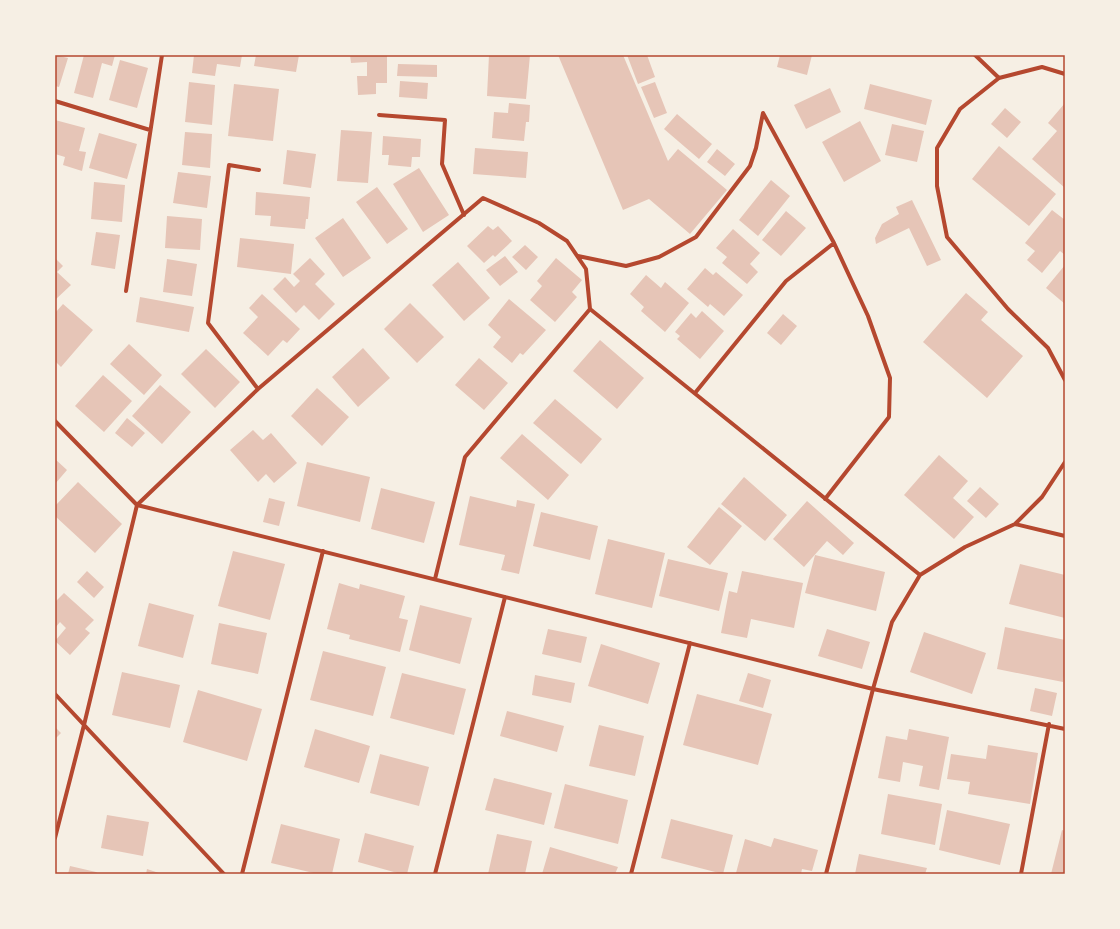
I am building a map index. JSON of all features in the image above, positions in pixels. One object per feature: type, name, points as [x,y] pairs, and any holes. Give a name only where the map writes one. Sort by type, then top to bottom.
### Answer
[{"type":"street","points":[[126,291],[162,55]]},
{"type":"street","points":[[975,55],[999,78]]},
{"type":"street","points":[[1065,74],[1042,67],[999,78],[960,108],[936,148],[937,186],[947,237],[1008,309],[1048,348],[1065,380]]},
{"type":"street","points":[[55,101],[150,130]]},
{"type":"street","points":[[578,256],[626,266],[659,257],[696,237],[750,166],[756,148],[763,113],[834,243],[868,316],[890,378],[889,417],[825,499]]},
{"type":"street","points":[[379,115],[445,120],[442,164],[464,215]]},
{"type":"street","points":[[258,389],[208,323],[229,165],[259,170]]},
{"type":"street","points":[[55,838],[137,505],[258,389],[483,198],[539,223],[567,241],[586,268],[590,309],[465,457],[435,579]]},
{"type":"street","points":[[695,393],[786,281],[834,243]]},
{"type":"street","points":[[590,309],[920,575]]},
{"type":"street","points":[[55,421],[137,505],[873,688],[1065,728]]},
{"type":"street","points":[[826,874],[873,688],[892,622],[920,575],[965,547],[1015,524],[1042,497],[1065,462]]},
{"type":"street","points":[[1015,524],[1065,536]]},
{"type":"street","points":[[242,874],[323,551]]},
{"type":"street","points":[[435,874],[505,597]]},
{"type":"street","points":[[632,874],[690,643]]},
{"type":"street","points":[[55,694],[224,874]]},
{"type":"street","points":[[1021,874],[1049,724]]},
{"type":"building","points":[[55,55],[68,58],[59,87],[55,86]]},
{"type":"building","points":[[84,55],[115,55],[112,66],[102,63],[93,98],[74,93]]},
{"type":"building","points":[[194,55],[242,55],[240,67],[217,64],[215,76],[192,73]]},
{"type":"building","points":[[256,55],[299,55],[296,72],[254,66]]},
{"type":"building","points":[[350,55],[387,55],[387,83],[376,83],[376,94],[358,95],[357,76],[367,76],[367,62],[351,63]]},
{"type":"building","points":[[489,55],[530,55],[526,99],[487,96]]},
{"type":"building","points":[[558,55],[623,55],[668,161],[678,149],[727,190],[690,234],[649,199],[623,210]]},
{"type":"building","points":[[627,55],[647,55],[655,77],[638,84]]},
{"type":"building","points":[[780,55],[812,55],[807,75],[777,67]]},
{"type":"building","points":[[120,60],[148,68],[137,108],[109,100]]},
{"type":"building","points":[[398,64],[437,65],[437,77],[397,76]]},
{"type":"building","points":[[400,81],[428,83],[427,99],[399,97]]},
{"type":"building","points":[[189,82],[215,85],[212,125],[185,122]]},
{"type":"building","points":[[655,82],[667,113],[654,118],[641,87]]},
{"type":"building","points":[[234,84],[279,89],[273,141],[228,136]]},
{"type":"building","points":[[870,84],[932,100],[926,125],[864,109]]},
{"type":"building","points":[[830,88],[841,112],[806,129],[794,105]]},
{"type":"building","points":[[509,103],[530,105],[529,122],[526,122],[524,141],[492,138],[494,112],[508,113]]},
{"type":"building","points":[[1065,103],[1065,188],[1032,159],[1057,131],[1048,123]]},
{"type":"building","points":[[1005,108],[1021,122],[1007,138],[991,124]]},
{"type":"building","points":[[677,114],[712,144],[699,159],[664,129]]},
{"type":"building","points":[[55,120],[85,128],[79,151],[86,152],[82,171],[63,165],[65,157],[55,154]]},
{"type":"building","points":[[860,121],[881,161],[844,182],[822,142]]},
{"type":"building","points":[[892,124],[924,131],[917,162],[885,155]]},
{"type":"building","points":[[341,130],[372,132],[368,183],[337,181]]},
{"type":"building","points":[[185,132],[212,134],[210,168],[182,165]]},
{"type":"building","points":[[99,133],[137,144],[127,179],[89,168]]},
{"type":"building","points":[[383,136],[421,139],[420,157],[412,157],[411,167],[388,165],[389,155],[382,155]]},
{"type":"building","points":[[999,146],[1056,194],[1029,226],[972,179]]},
{"type":"building","points":[[475,148],[528,152],[526,178],[473,174]]},
{"type":"building","points":[[717,149],[735,164],[725,176],[707,162]]},
{"type":"building","points":[[287,150],[316,154],[311,188],[283,184]]},
{"type":"building","points":[[419,168],[449,215],[423,232],[393,184]]},
{"type":"building","points":[[178,172],[211,176],[207,208],[173,203]]},
{"type":"building","points":[[771,180],[790,196],[758,236],[739,220]]},
{"type":"building","points":[[94,182],[125,185],[122,222],[91,219]]},
{"type":"building","points":[[377,187],[408,229],[387,244],[356,202]]},
{"type":"building","points":[[256,192],[310,197],[308,219],[306,219],[305,229],[270,226],[271,216],[255,215]]},
{"type":"building","points":[[912,200],[941,260],[927,266],[909,228],[876,244],[875,238],[882,224],[899,214],[896,207]]},
{"type":"building","points":[[1052,210],[1065,220],[1065,255],[1060,251],[1042,273],[1027,260],[1035,251],[1025,243]]},
{"type":"building","points":[[786,211],[806,228],[781,256],[762,240]]},
{"type":"building","points":[[167,216],[202,219],[200,250],[165,248]]},
{"type":"building","points":[[343,218],[371,258],[343,277],[315,238]]},
{"type":"building","points":[[488,226],[493,230],[498,226],[512,241],[495,257],[493,255],[484,263],[467,246]]},
{"type":"building","points":[[733,229],[760,253],[750,264],[758,272],[747,284],[722,263],[727,257],[716,248]]},
{"type":"building","points":[[96,232],[120,235],[115,269],[91,265]]},
{"type":"building","points":[[240,238],[294,244],[291,274],[237,267]]},
{"type":"building","points":[[525,245],[538,257],[526,270],[512,257]]},
{"type":"building","points":[[505,256],[518,272],[500,286],[486,270]]},
{"type":"building","points":[[55,258],[63,266],[57,272],[71,285],[55,300]]},
{"type":"building","points":[[310,258],[325,274],[315,284],[335,304],[319,320],[304,305],[296,313],[273,289],[285,277],[294,287],[300,281],[293,274]]},
{"type":"building","points":[[556,258],[582,280],[572,292],[577,297],[555,322],[530,300],[542,286],[537,281]]},
{"type":"building","points":[[167,259],[197,264],[192,296],[163,292]]},
{"type":"building","points":[[458,262],[490,298],[464,321],[432,285]]},
{"type":"building","points":[[1065,265],[1065,304],[1046,288]]},
{"type":"building","points":[[705,268],[713,275],[716,272],[743,295],[724,316],[710,304],[708,307],[687,289]]},
{"type":"building","points":[[646,275],[661,288],[665,282],[689,303],[665,332],[641,311],[644,307],[630,294]]},
{"type":"building","points":[[966,293],[988,312],[981,320],[1023,356],[987,398],[923,342]]},
{"type":"building","points":[[262,294],[300,329],[287,343],[283,340],[268,356],[243,333],[258,317],[249,308]]},
{"type":"building","points":[[140,297],[194,307],[189,332],[136,322]]},
{"type":"building","points":[[509,299],[546,330],[523,355],[520,353],[512,363],[493,347],[501,337],[488,325]]},
{"type":"building","points":[[410,303],[444,337],[417,363],[384,329]]},
{"type":"building","points":[[63,304],[93,330],[61,367],[55,361],[55,313]]},
{"type":"building","points":[[702,311],[724,331],[700,359],[677,339],[680,336],[675,332],[691,313],[696,318]]},
{"type":"building","points":[[783,314],[797,326],[781,345],[767,333]]},
{"type":"building","points":[[600,340],[644,378],[617,409],[573,371]]},
{"type":"building","points":[[129,344],[162,375],[144,395],[110,364]]},
{"type":"building","points":[[363,348],[390,378],[358,407],[332,377]]},
{"type":"building","points":[[206,349],[240,382],[215,408],[181,374]]},
{"type":"building","points":[[479,358],[508,383],[484,410],[455,385]]},
{"type":"building","points":[[103,375],[132,401],[104,432],[75,406]]},
{"type":"building","points":[[160,385],[191,412],[162,444],[132,416]]},
{"type":"building","points":[[317,388],[349,417],[322,446],[291,416]]},
{"type":"building","points":[[555,399],[602,439],[581,464],[533,423]]},
{"type":"building","points":[[127,418],[145,433],[132,447],[115,433]]},
{"type":"building","points":[[253,430],[263,440],[271,433],[297,463],[274,483],[266,474],[258,482],[230,450]]},
{"type":"building","points":[[522,434],[569,475],[548,500],[500,458]]},
{"type":"building","points":[[939,455],[968,481],[953,498],[974,517],[954,539],[904,495]]},
{"type":"building","points":[[55,459],[67,470],[55,484]]},
{"type":"building","points":[[307,462],[370,477],[360,522],[297,506]]},
{"type":"building","points":[[744,477],[787,515],[765,541],[721,504]]},
{"type":"building","points":[[78,482],[122,524],[95,553],[55,516],[55,506]]},
{"type":"building","points":[[980,487],[999,504],[986,518],[967,501]]},
{"type":"building","points":[[381,488],[435,502],[424,543],[371,529]]},
{"type":"building","points":[[470,496],[516,507],[517,500],[535,504],[519,574],[501,570],[505,555],[459,545]]},
{"type":"building","points":[[269,498],[285,502],[279,526],[263,522]]},
{"type":"building","points":[[807,501],[854,543],[843,555],[827,541],[804,567],[773,539]]},
{"type":"building","points":[[719,507],[742,526],[710,565],[687,547]]},
{"type":"building","points":[[541,512],[598,526],[590,560],[533,546]]},
{"type":"building","points":[[608,539],[665,553],[652,608],[595,594]]},
{"type":"building","points":[[233,551],[285,564],[270,620],[218,606]]},
{"type":"building","points":[[815,555],[885,572],[876,611],[805,593]]},
{"type":"building","points":[[668,559],[728,573],[719,611],[659,596]]},
{"type":"building","points":[[1020,564],[1065,575],[1065,618],[1009,604]]},
{"type":"building","points":[[87,571],[104,587],[94,598],[77,582]]},
{"type":"building","points":[[742,571],[803,583],[794,628],[751,619],[747,638],[721,633],[729,591],[737,593]]},
{"type":"building","points":[[339,583],[359,589],[360,584],[405,596],[399,618],[408,620],[400,652],[349,639],[350,635],[327,629]]},
{"type":"building","points":[[64,593],[94,620],[85,629],[90,633],[70,655],[55,641],[66,628],[60,622],[55,628],[55,602]]},
{"type":"building","points":[[149,603],[194,615],[183,658],[138,646]]},
{"type":"building","points":[[420,605],[472,618],[460,664],[409,650]]},
{"type":"building","points":[[219,623],[267,633],[258,674],[211,664]]},
{"type":"building","points":[[1005,627],[1065,640],[1065,669],[1063,682],[997,669]]},
{"type":"building","points":[[548,629],[587,637],[581,663],[542,654]]},
{"type":"building","points":[[827,629],[870,642],[862,669],[818,656]]},
{"type":"building","points":[[924,632],[986,653],[972,694],[910,672]]},
{"type":"building","points":[[601,644],[660,663],[648,704],[588,686]]},
{"type":"building","points":[[323,651],[386,667],[373,716],[310,700]]},
{"type":"building","points":[[122,672],[180,685],[170,728],[112,715]]},
{"type":"building","points":[[402,673],[466,689],[454,735],[390,718]]},
{"type":"building","points":[[748,673],[771,680],[763,708],[739,701]]},
{"type":"building","points":[[535,675],[575,683],[571,703],[532,695]]},
{"type":"building","points":[[1035,688],[1057,693],[1052,716],[1030,711]]},
{"type":"building","points":[[198,690],[262,709],[247,761],[183,742]]},
{"type":"building","points":[[697,694],[772,714],[758,765],[683,745]]},
{"type":"building","points":[[507,711],[564,726],[557,752],[500,736]]},
{"type":"building","points":[[599,725],[644,736],[635,776],[589,766]]},
{"type":"building","points":[[55,727],[61,733],[55,739]]},
{"type":"building","points":[[315,729],[370,746],[359,783],[304,767]]},
{"type":"building","points":[[909,729],[949,737],[939,790],[919,786],[923,766],[903,762],[900,782],[878,778],[886,736],[907,740]]},
{"type":"building","points":[[988,745],[1038,753],[1030,804],[968,794],[970,782],[947,779],[951,754],[986,759]]},
{"type":"building","points":[[380,754],[429,767],[419,806],[370,793]]},
{"type":"building","points":[[494,778],[552,793],[544,825],[485,810]]},
{"type":"building","points":[[565,784],[628,800],[618,844],[554,828]]},
{"type":"building","points":[[888,794],[942,804],[935,845],[881,834]]},
{"type":"building","points":[[947,810],[1010,824],[1000,865],[939,850]]},
{"type":"building","points":[[107,815],[149,822],[143,856],[101,848]]},
{"type":"building","points":[[671,819],[733,835],[723,874],[661,858]]},
{"type":"building","points":[[281,824],[340,839],[332,874],[318,874],[271,863]]},
{"type":"building","points":[[1062,830],[1065,831],[1065,874],[1051,874]]},
{"type":"building","points":[[365,833],[414,846],[407,874],[401,874],[358,862]]},
{"type":"building","points":[[497,834],[532,841],[525,874],[488,874]]},
{"type":"building","points":[[774,838],[818,850],[812,871],[802,869],[801,874],[736,873],[745,839],[771,847]]},
{"type":"building","points":[[550,847],[618,867],[615,874],[542,874]]},
{"type":"building","points":[[859,854],[927,868],[925,874],[855,874]]},
{"type":"building","points":[[70,866],[96,872],[99,874],[68,874]]},
{"type":"building","points":[[147,869],[162,874],[146,874]]}]
